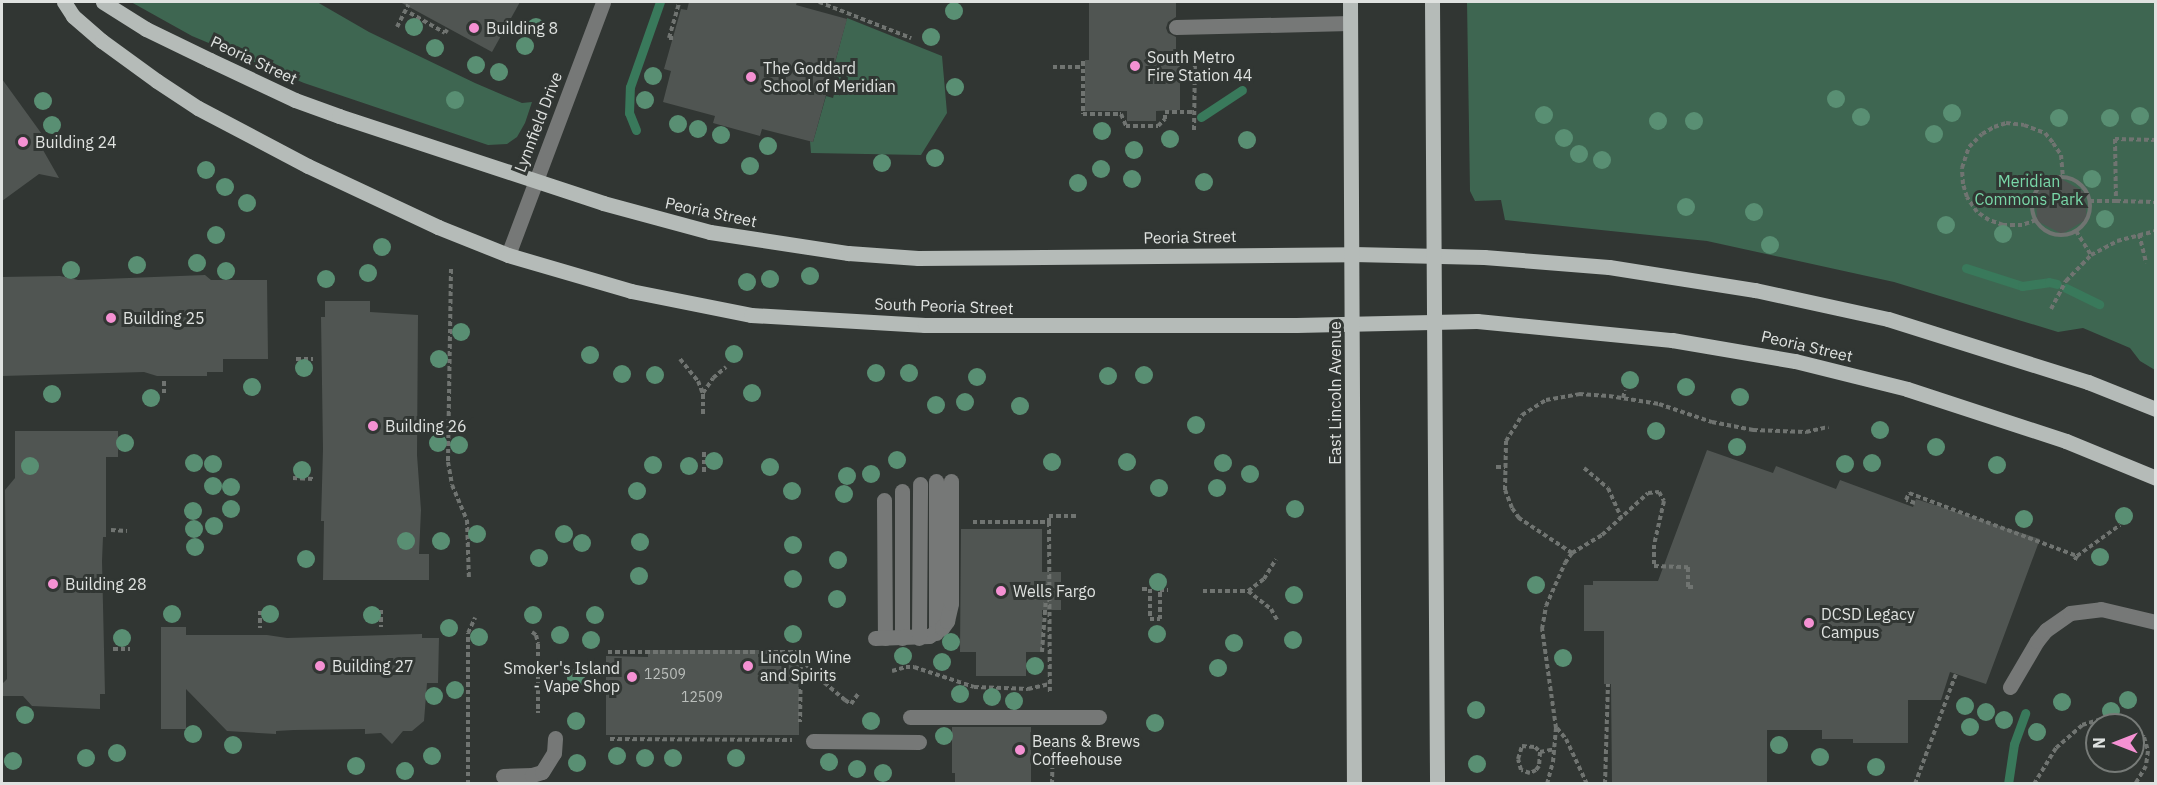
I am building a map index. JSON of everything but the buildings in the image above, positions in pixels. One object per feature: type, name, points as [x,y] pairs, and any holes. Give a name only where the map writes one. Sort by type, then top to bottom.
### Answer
[{"type":"main road","points":[[64,2],[74,16],[102,41],[198,108],[363,193],[508,255]]},
{"type":"main road","name":"Peoria Street","points":[[103,2],[146,29],[295,100],[535,182],[658,220],[710,232],[865,254],[970,258],[1353,254]]},
{"type":"main road","name":"East Lincoln Avenue","points":[[1350,2],[1354,783]]},
{"type":"main road","points":[[1432,2],[1437,783]]},
{"type":"main road","points":[[1353,254],[1435,255],[1609,267],[1700,280],[1808,300],[1929,330],[2088,382],[2156,409]]},
{"type":"main road","name":"South Peoria Street","points":[[508,255],[631,291],[719,311],[774,318],[1026,326],[1352,324]]},
{"type":"main road","name":"Peoria Street","points":[[1435,322],[1477,321],[1617,333],[1795,360],[1958,403],[2066,441],[2156,478]]},
{"type":"main road","points":[[1352,324],[1435,322]]},
{"type":"street","name":"Lynnfield Drive","points":[[508,255],[603,2]]},
{"type":"street","points":[[1176,27],[1350,23]]},
{"type":"street","points":[[884,500],[880,638],[919,638],[936,633],[947,621],[951,603],[944,481]]},
{"type":"street","points":[[919,638],[920,484]]},
{"type":"street","points":[[902,491],[903,638]]},
{"type":"street","points":[[2010,687],[2041,635],[2070,613],[2101,609],[2156,622]]},
{"type":"street","points":[[910,717],[1099,717]]},
{"type":"street","points":[[503,776],[532,775],[542,772],[552,757],[555,738]]},
{"type":"street","points":[[806,740],[919,742]]},
{"type":"path","points":[[673,38],[669,38],[679,2]]},
{"type":"path","points":[[819,2],[911,38]]},
{"type":"path","points":[[397,27],[408,5]]},
{"type":"path","points":[[411,13],[418,14],[445,33],[447,30]]},
{"type":"path","points":[[1194,130],[1195,62]]},
{"type":"path","points":[[1053,67],[1083,64],[1083,114],[1121,114],[1126,126],[1158,126],[1165,119],[1165,112],[1194,112]]},
{"type":"path","points":[[1186,71],[1195,70]]},
{"type":"path","points":[[2036,220],[2022,225],[2002,225],[1977,212],[1967,197],[1963,184],[1962,168],[1969,147],[1982,134],[1994,127],[2011,123],[2024,124],[2045,133],[2054,143],[2061,155],[2063,177]]},
{"type":"path","points":[[2116,201],[2115,140],[2156,140]]},
{"type":"path","points":[[2063,177],[2080,184],[2090,201],[2086,221],[2076,231],[2065,235],[2052,234],[2041,227],[2032,210],[2036,191],[2050,178],[2063,177]]},
{"type":"path","points":[[2090,201],[2156,202]]},
{"type":"path","points":[[2076,231],[2091,255]]},
{"type":"path","points":[[2051,309],[2067,281],[2091,255],[2117,240],[2156,231]]},
{"type":"path","points":[[2139,234],[2146,263]]},
{"type":"path","points":[[451,269],[448,462],[452,485],[467,520],[469,580]]},
{"type":"path","points":[[680,358],[696,377],[703,394],[703,415]]},
{"type":"path","points":[[296,359],[313,359]]},
{"type":"path","points":[[703,394],[713,378],[726,367]]},
{"type":"path","points":[[164,381],[164,395]]},
{"type":"path","points":[[1623,398],[1625,390]]},
{"type":"path","points":[[1572,553],[1526,523],[1512,508],[1505,490],[1506,441],[1517,422],[1531,408],[1556,397],[1579,394],[1659,404],[1712,422],[1753,430],[1798,432],[1828,427]]},
{"type":"path","points":[[704,452],[704,473]]},
{"type":"path","points":[[1496,467],[1505,467]]},
{"type":"path","points":[[1584,468],[1608,488],[1621,517]]},
{"type":"path","points":[[293,478],[313,478]]},
{"type":"path","points":[[1547,783],[1555,749],[1556,728],[1542,629],[1554,584],[1572,553],[1602,535],[1648,493],[1659,492],[1662,495],[1664,509],[1654,544],[1654,566],[1688,567],[1688,587],[1696,587]]},
{"type":"path","points":[[1915,504],[1906,500],[1909,493],[2077,556]]},
{"type":"path","points":[[1051,698],[1049,684],[1049,516],[1079,516]]},
{"type":"path","points":[[962,522],[1049,522]]},
{"type":"path","points":[[2074,561],[2077,556],[2120,525]]},
{"type":"path","points":[[111,530],[126,531]]},
{"type":"path","points":[[1042,652],[1049,553]]},
{"type":"path","points":[[1248,591],[1264,579],[1276,559]]},
{"type":"path","points":[[1049,589],[1082,590]]},
{"type":"path","points":[[1142,589],[1150,589],[1150,619],[1160,619],[1160,590],[1168,590]]},
{"type":"path","points":[[1203,591],[1248,591],[1265,603],[1277,620]]},
{"type":"path","points":[[381,610],[381,627]]},
{"type":"path","points":[[260,611],[260,627]]},
{"type":"path","points":[[468,783],[468,633],[475,618]]},
{"type":"path","points":[[532,632],[536,635],[538,644],[538,713]]},
{"type":"path","points":[[113,649],[130,649]]},
{"type":"path","points":[[608,652],[801,652],[800,728]]},
{"type":"path","points":[[801,657],[813,673],[851,704],[858,694]]},
{"type":"path","points":[[892,671],[914,667],[959,683],[985,688],[1028,689],[1049,684]]},
{"type":"path","points":[[1915,783],[1956,674]]},
{"type":"path","points":[[1605,783],[1608,684]]},
{"type":"path","points":[[2034,783],[2067,735],[2085,724]]},
{"type":"path","points":[[1556,728],[1566,739],[1587,783]]},
{"type":"path","points":[[1053,737],[1053,783]]},
{"type":"path","points":[[2145,737],[2148,751],[2145,768]]},
{"type":"path","points":[[610,739],[806,740]]},
{"type":"path","points":[[1522,746],[1535,747],[1540,752],[1539,766],[1536,771],[1530,773],[1521,770],[1518,759],[1522,746]]},
{"type":"path","points":[[1540,752],[1555,749]]},
{"type":"green space","points":[[131,2],[317,2],[369,32],[475,83],[522,103],[532,102],[525,123],[517,137],[507,144],[488,145],[304,83],[192,36]]},
{"type":"green space","name":"Meridian Commons Park","points":[[1467,2],[2155,2],[2155,370],[2140,361],[2130,348],[2083,328],[2058,332],[1894,282],[1707,241],[1505,220],[1501,200],[1475,201],[1470,191]]},
{"type":"green space","points":[[847,18],[942,56],[947,113],[921,155],[811,153],[810,141],[813,142],[826,96],[833,98],[836,87],[829,85]]},
{"type":"waterway","points":[[636,130],[629,113],[630,87],[660,2]]},
{"type":"waterway","points":[[1201,117],[1242,90]]},
{"type":"waterway","points":[[1966,268],[2022,286],[2049,282],[2057,284]]},
{"type":"waterway","points":[[2066,288],[2099,304]]},
{"type":"waterway","points":[[2008,784],[2014,744],[2025,713]]},
{"type":"place","name":"Building 8","points":[[474,28]]},
{"type":"place","name":"South Metro Fire Station 44","points":[[1135,66]]},
{"type":"place","name":"The Goddard School of Meridian","points":[[751,77]]},
{"type":"place","name":"Building 24","points":[[23,142]]},
{"type":"place","name":"Building 25","points":[[111,318]]},
{"type":"place","name":"Building 26","points":[[373,426]]},
{"type":"place","name":"Building 28","points":[[53,584]]},
{"type":"place","name":"Wells Fargo","points":[[1001,591]]},
{"type":"place","name":"DCSD Legacy Campus","points":[[1809,623]]},
{"type":"place","name":"Building 27","points":[[320,666]]},
{"type":"place","name":"Lincoln Wine and Spirits","points":[[748,666]]},
{"type":"place","name":"Smoker's Island - Vape Shop","points":[[632,677]]},
{"type":"place","name":"Beans & Brews Coffeehouse","points":[[1020,750]]}]
